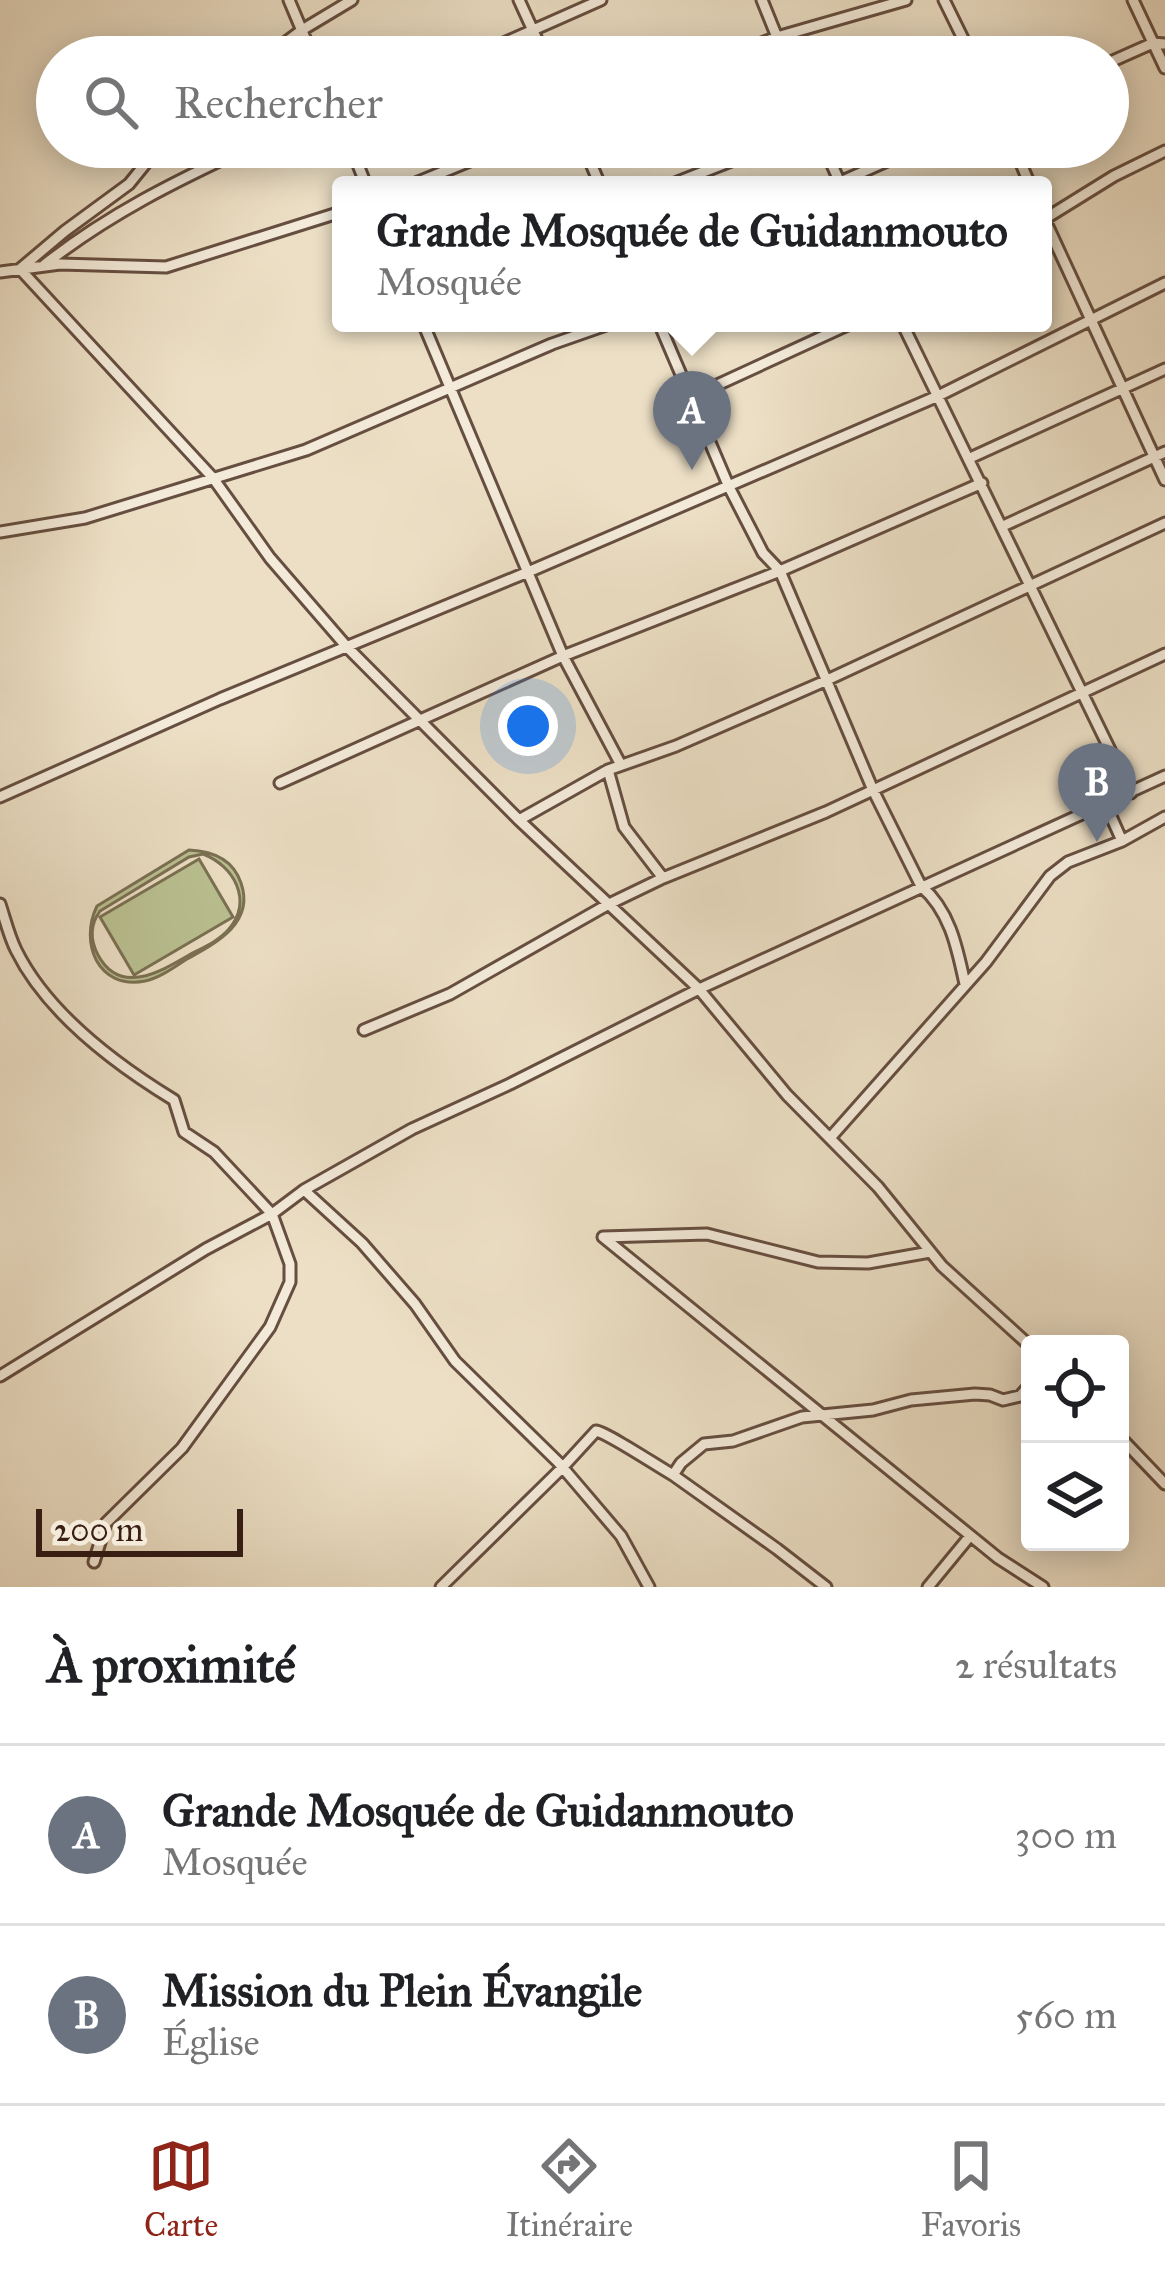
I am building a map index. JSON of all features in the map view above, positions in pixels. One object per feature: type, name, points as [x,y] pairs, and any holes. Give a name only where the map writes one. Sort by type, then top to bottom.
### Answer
[{"type":"street","points":[[289,0],[305,36]]},
{"type":"street","points":[[294,36],[352,0]]},
{"type":"street","points":[[519,0],[534,36]]},
{"type":"street","points":[[520,36],[602,0]]},
{"type":"street","points":[[762,0],[777,36]]},
{"type":"street","points":[[780,36],[906,0]]},
{"type":"street","points":[[944,0],[962,36]]},
{"type":"street","points":[[1133,0],[1159,44],[1165,68]]},
{"type":"street","points":[[1129,55],[1159,44]]},
{"type":"street","points":[[1052,214],[1165,152]]},
{"type":"street","points":[[20,269],[129,184],[142,168]]},
{"type":"street","points":[[44,265],[149,194],[204,168]]},
{"type":"street","points":[[0,272],[44,265],[166,267],[332,215]]},
{"type":"street","points":[[1052,237],[1122,389],[1160,454],[1165,480]]},
{"type":"street","points":[[20,269],[213,478],[270,558],[347,647],[519,820],[699,989],[788,1095],[878,1187],[942,1267],[1021,1338]]},
{"type":"street","points":[[0,797],[938,395],[1165,283]]},
{"type":"street","points":[[427,332],[563,656],[621,765]]},
{"type":"street","points":[[0,532],[85,518],[306,450],[586,332]]},
{"type":"street","points":[[663,332],[729,487],[763,553],[780,571],[873,790],[921,886],[934,898],[954,934],[965,984]]},
{"type":"street","points":[[691,397],[832,332]]},
{"type":"street","points":[[906,332],[1131,794]]},
{"type":"street","points":[[970,458],[1165,369]]},
{"type":"street","points":[[1003,526],[1160,454]]},
{"type":"street","points":[[280,783],[563,656],[780,571],[982,484]]},
{"type":"street","points":[[519,820],[608,770],[825,681],[1165,523]]},
{"type":"street","points":[[364,1030],[450,994],[663,878],[873,790],[1165,654]]},
{"type":"street","points":[[608,770],[624,827],[663,878]]},
{"type":"street","points":[[0,1376],[206,1249],[272,1214],[304,1190],[412,1130],[699,989],[1165,776]]},
{"type":"street","points":[[1106,805],[1122,841]]},
{"type":"street","points":[[830,1138],[986,962],[1060,866],[1165,817]]},
{"type":"street","points":[[0,904],[15,949],[49,1001],[130,1074],[174,1100],[184,1132],[214,1152],[272,1214],[290,1264],[290,1282],[270,1327],[182,1448],[106,1523],[94,1562]]},
{"type":"street","points":[[304,1190],[362,1243],[415,1304],[454,1361],[562,1468],[621,1536],[650,1587]]},
{"type":"street","points":[[930,1252],[868,1263],[818,1262],[707,1234],[603,1237],[970,1536],[1043,1587]]},
{"type":"street","points":[[673,1475],[704,1444],[734,1442],[818,1414],[974,1394],[1003,1400],[1021,1396]]},
{"type":"street","points":[[441,1587],[599,1431],[673,1475],[826,1587]]},
{"type":"street","points":[[1126,1443],[1165,1484]]},
{"type":"street","points":[[928,1587],[970,1536]]},
{"type":"green space","points":[[189,850],[213,855],[227,862],[244,897],[238,920],[221,938],[167,972],[129,982],[104,971],[97,961],[90,935],[97,906]],"holes":[[[203,854],[231,875],[239,896],[236,918],[225,933],[166,968],[141,977],[117,975],[107,967],[92,938],[100,911],[189,857]]]},
{"type":"green space","points":[[199,859],[233,917],[134,975],[100,917]]},
{"type":"place","name":"Grande Mosquée de Guidanmouto","points":[[692,470]]},
{"type":"place","name":"Mission du Plein Évangile","points":[[1097,842]]}]
